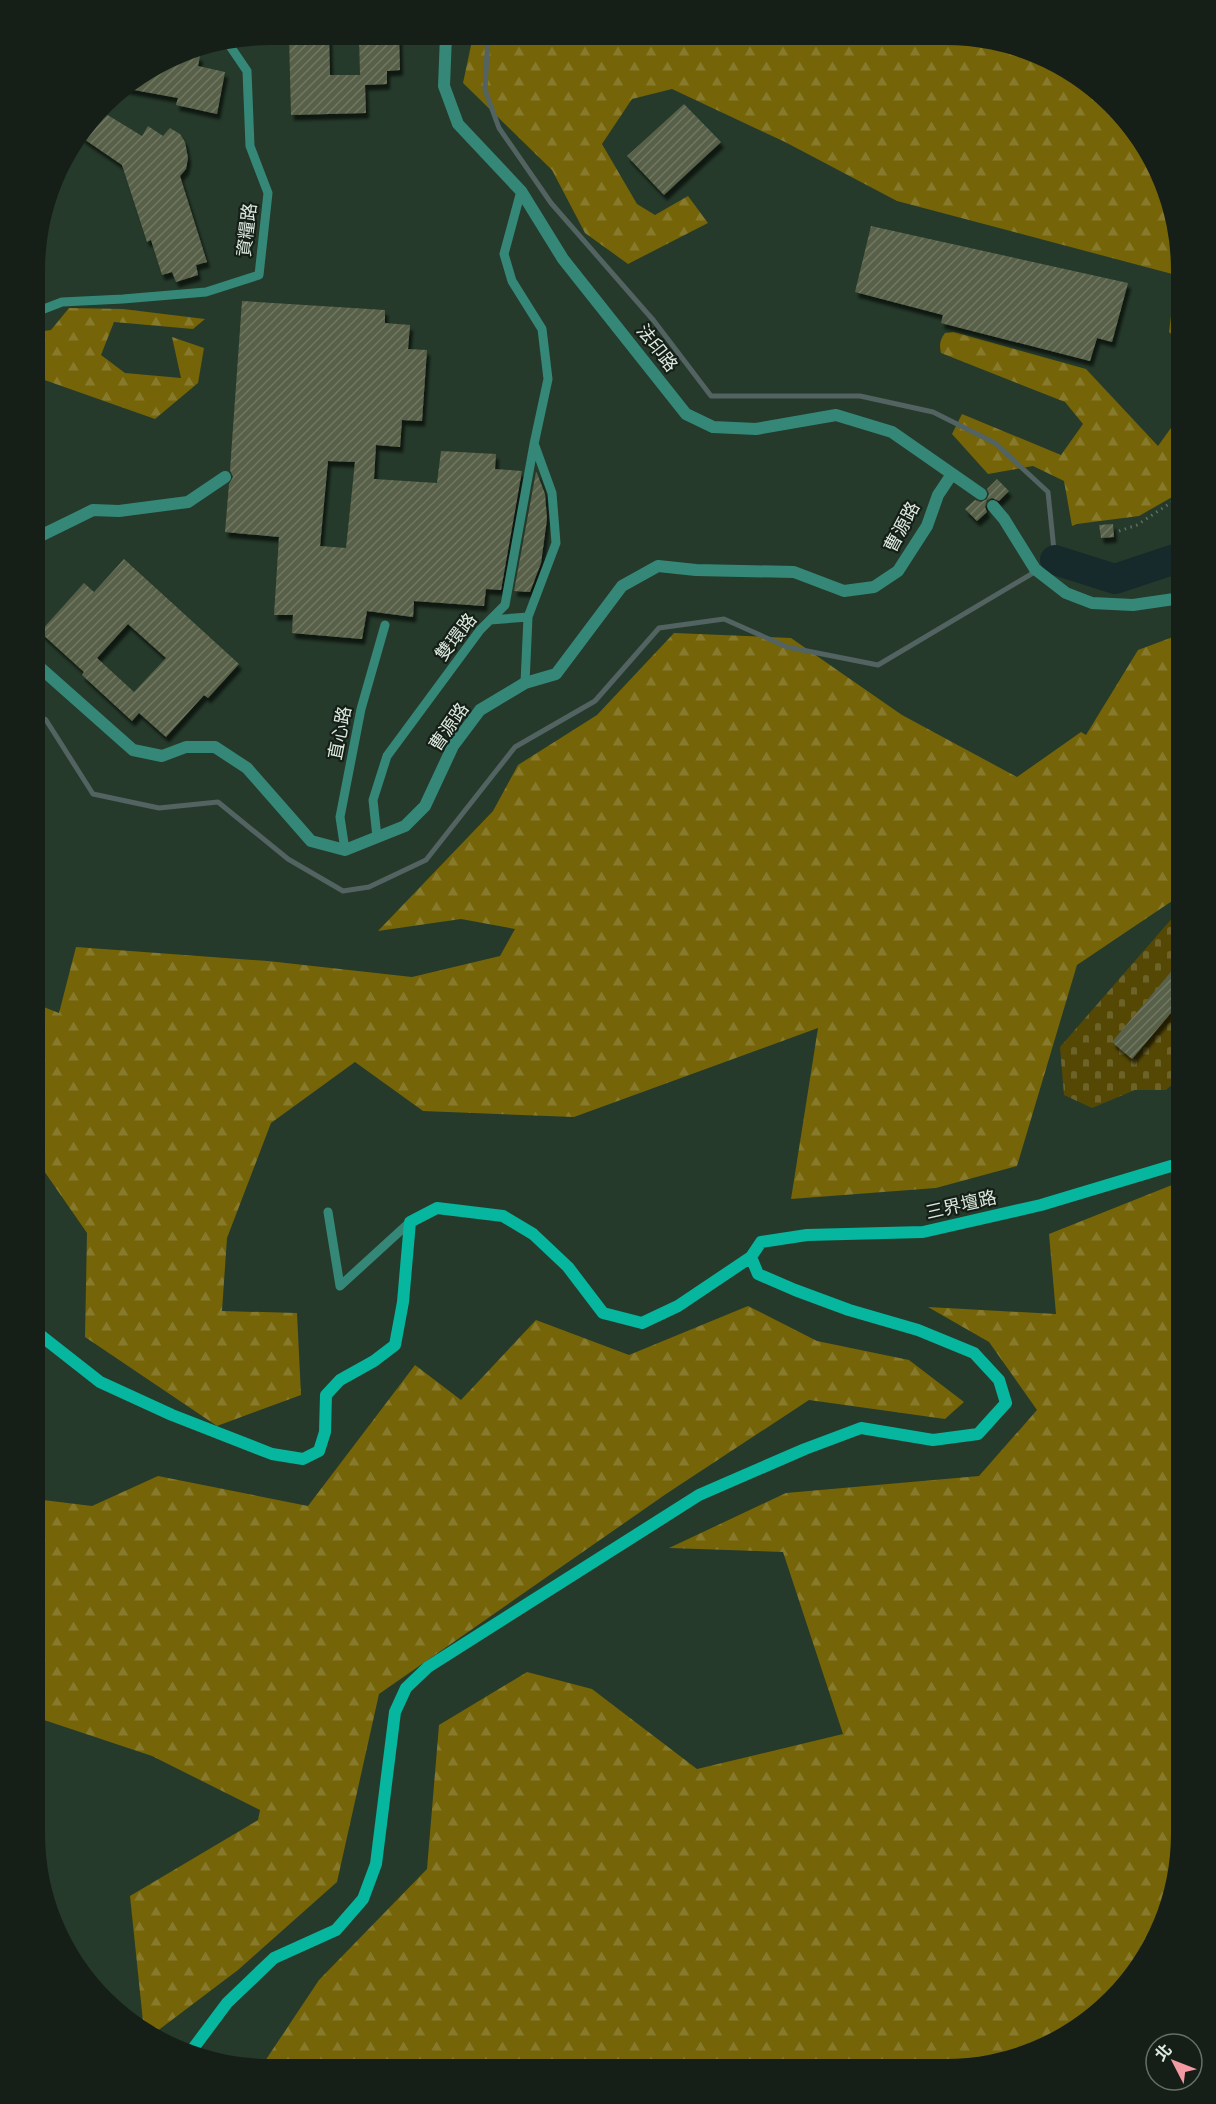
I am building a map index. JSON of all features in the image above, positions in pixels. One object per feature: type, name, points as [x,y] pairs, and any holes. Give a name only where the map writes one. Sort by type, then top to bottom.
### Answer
[{"type":"street","name":"法印路","points":[[446,45],[444,86],[458,124],[521,191],[563,259],[686,414],[713,427],[756,429],[836,415],[892,432],[981,494]]},
{"type":"street","name":"曹源路","points":[[345,850],[405,826],[426,806],[453,746],[480,710],[525,684],[556,674],[622,586],[658,566],[696,570],[795,572],[844,591],[874,587],[898,571],[927,526],[938,495],[952,474]]},
{"type":"street","points":[[45,533],[93,510],[119,511],[188,502],[225,477]]},
{"type":"street","points":[[993,506],[1004,519],[1035,569],[1066,593],[1092,603],[1133,605],[1171,599]]},
{"type":"street","points":[[45,672],[133,750],[162,756],[186,747],[215,747],[247,768],[311,841],[345,850]]},
{"type":"street","name":"三界壇路","points":[[410,1222],[437,1208],[503,1216],[533,1234],[568,1267],[603,1313],[642,1323],[678,1306],[751,1257],[760,1242],[807,1235],[923,1232],[1041,1205],[1171,1166]]},
{"type":"street","points":[[45,1339],[100,1382],[222,1436],[272,1454],[303,1459],[319,1451],[325,1432],[326,1395],[340,1380],[374,1361],[394,1346],[403,1302],[410,1222]]},
{"type":"street","points":[[195,2046],[227,2003],[274,1958],[336,1930],[363,1899],[375,1864],[395,1713],[406,1688],[428,1667],[699,1495],[861,1428],[933,1440],[978,1434],[1006,1403],[999,1380],[974,1353],[918,1330],[849,1310],[758,1274],[751,1257]]},
{"type":"lane","name":"資糧路","points":[[45,309],[62,302],[123,300],[206,292],[258,275],[268,193],[250,146],[247,71],[232,48]]},
{"type":"lane","name":"雙環路","points":[[377,837],[373,800],[387,756],[480,630],[505,605],[548,380],[542,329],[513,281],[504,254],[521,191]]},
{"type":"lane","points":[[525,684],[528,617],[556,543],[552,493],[534,444]]},
{"type":"lane","points":[[490,620],[528,617]]},
{"type":"lane","name":"直心路","points":[[345,850],[340,817],[361,709],[385,625]]},
{"type":"lane","points":[[328,1212],[340,1286],[410,1222]]},
{"type":"path","points":[[1119,531],[1137,525],[1171,503]]},
{"type":"green space","points":[[471,45],[961,45],[990,49],[1032,62],[1071,83],[1105,111],[1124,133],[1148,171],[1159,198],[1167,226],[1171,274],[897,201],[785,142],[672,89],[632,99],[602,144],[637,204],[655,215],[688,196],[708,223],[628,264],[585,233],[552,170],[463,83]]},
{"type":"green space","points":[[69,308],[123,309],[205,319],[193,329],[114,322],[101,355],[125,373],[181,378],[172,337],[204,348],[198,383],[155,419],[45,380],[45,331],[51,330]]},
{"type":"green space","points":[[954,332],[1086,369],[1158,446],[1171,428],[1171,498],[1139,516],[1072,526],[1064,481],[1033,466],[988,474],[952,434],[962,414],[1061,455],[1083,424],[1065,402],[941,353],[941,340],[945,333]]},
{"type":"green space","points":[[674,633],[791,638],[902,715],[1017,777],[1081,732],[1086,735],[1138,650],[1171,638],[1171,902],[1077,965],[1017,1166],[936,1188],[791,1199],[818,1028],[574,1117],[423,1111],[355,1062],[271,1123],[227,1238],[222,1311],[297,1313],[301,1395],[217,1426],[85,1337],[87,1233],[45,1172],[45,1008],[59,1013],[76,947],[268,961],[412,977],[500,956],[515,929],[461,919],[378,931],[493,811],[518,765],[597,715]]},
{"type":"green space","points":[[1171,919],[1171,1086],[1166,1090],[1135,1090],[1092,1108],[1064,1095],[1060,1047]]},
{"type":"green space","points":[[1171,1185],[1171,1849],[1167,1878],[1154,1920],[1133,1959],[1105,1993],[1071,2021],[1032,2042],[990,2055],[961,2059],[266,2059],[319,1980],[427,1869],[439,1725],[527,1672],[592,1689],[697,1769],[843,1734],[783,1552],[669,1548],[786,1493],[979,1476],[1037,1410],[989,1342],[928,1307],[1056,1314],[1049,1234]]},
{"type":"green space","points":[[748,1306],[817,1341],[909,1360],[964,1402],[945,1419],[809,1400],[666,1494],[379,1694],[337,1882],[238,1970],[159,2030],[145,2021],[143,2019],[130,1896],[258,1820],[260,1810],[152,1756],[45,1720],[45,1500],[92,1506],[158,1476],[308,1506],[415,1365],[461,1400],[536,1320],[629,1355]]},
{"type":"building","points":[[289,45],[329,45],[330,75],[360,75],[359,45],[399,45],[400,70],[387,71],[387,84],[365,85],[366,113],[291,115]]},
{"type":"building","points":[[200,56],[198,66],[225,72],[217,114],[176,105],[178,98],[135,90],[171,68]]},
{"type":"building","points":[[684,104],[721,142],[664,195],[627,156]]},
{"type":"building","points":[[107,115],[142,136],[148,126],[163,136],[170,128],[180,134],[185,142],[188,158],[186,169],[180,176],[207,262],[196,265],[198,275],[176,282],[172,272],[162,275],[151,240],[147,242],[122,165],[86,141]]},
{"type":"building","points":[[871,226],[1128,283],[1112,342],[1097,338],[1090,361],[941,323],[943,315],[855,292]]},
{"type":"building","points":[[242,301],[385,310],[385,323],[410,325],[408,349],[427,350],[422,421],[402,420],[400,447],[376,445],[374,479],[437,483],[441,451],[496,454],[495,469],[522,471],[501,590],[486,589],[484,606],[414,601],[413,617],[367,611],[362,639],[292,633],[293,615],[274,615],[279,537],[225,532],[229,484],[233,477],[230,470]],"holes":[[[328,461],[355,462],[346,548],[320,546]]]},
{"type":"building","points":[[536,472],[545,494],[547,519],[541,563],[530,592],[514,591]]},
{"type":"building","points":[[997,479],[1009,491],[999,501],[992,498],[987,500],[985,507],[987,512],[977,521],[965,509],[975,500],[981,502],[987,499],[989,494],[987,489]]},
{"type":"building","points":[[1113,524],[1114,537],[1101,538],[1099,525]]},
{"type":"building","points":[[124,559],[239,664],[208,698],[204,695],[166,737],[139,713],[132,721],[82,675],[84,672],[45,637],[45,626],[84,583],[94,592]],"holes":[[[128,624],[166,658],[134,692],[97,658]]]},
{"type":"building","points":[[1171,972],[1171,1013],[1132,1059],[1112,1042]]},
{"type":"waterway","points":[[45,719],[93,794],[159,808],[218,802],[288,859],[343,891],[369,887],[426,860],[515,747],[595,701],[659,628],[724,619],[787,647],[878,665],[1055,560],[1048,492],[995,443],[933,412],[860,396],[711,396],[654,321],[551,203],[499,128],[485,90],[488,45]]},
{"type":"waterway","points":[[1055,560],[1115,579],[1171,560]]}]
